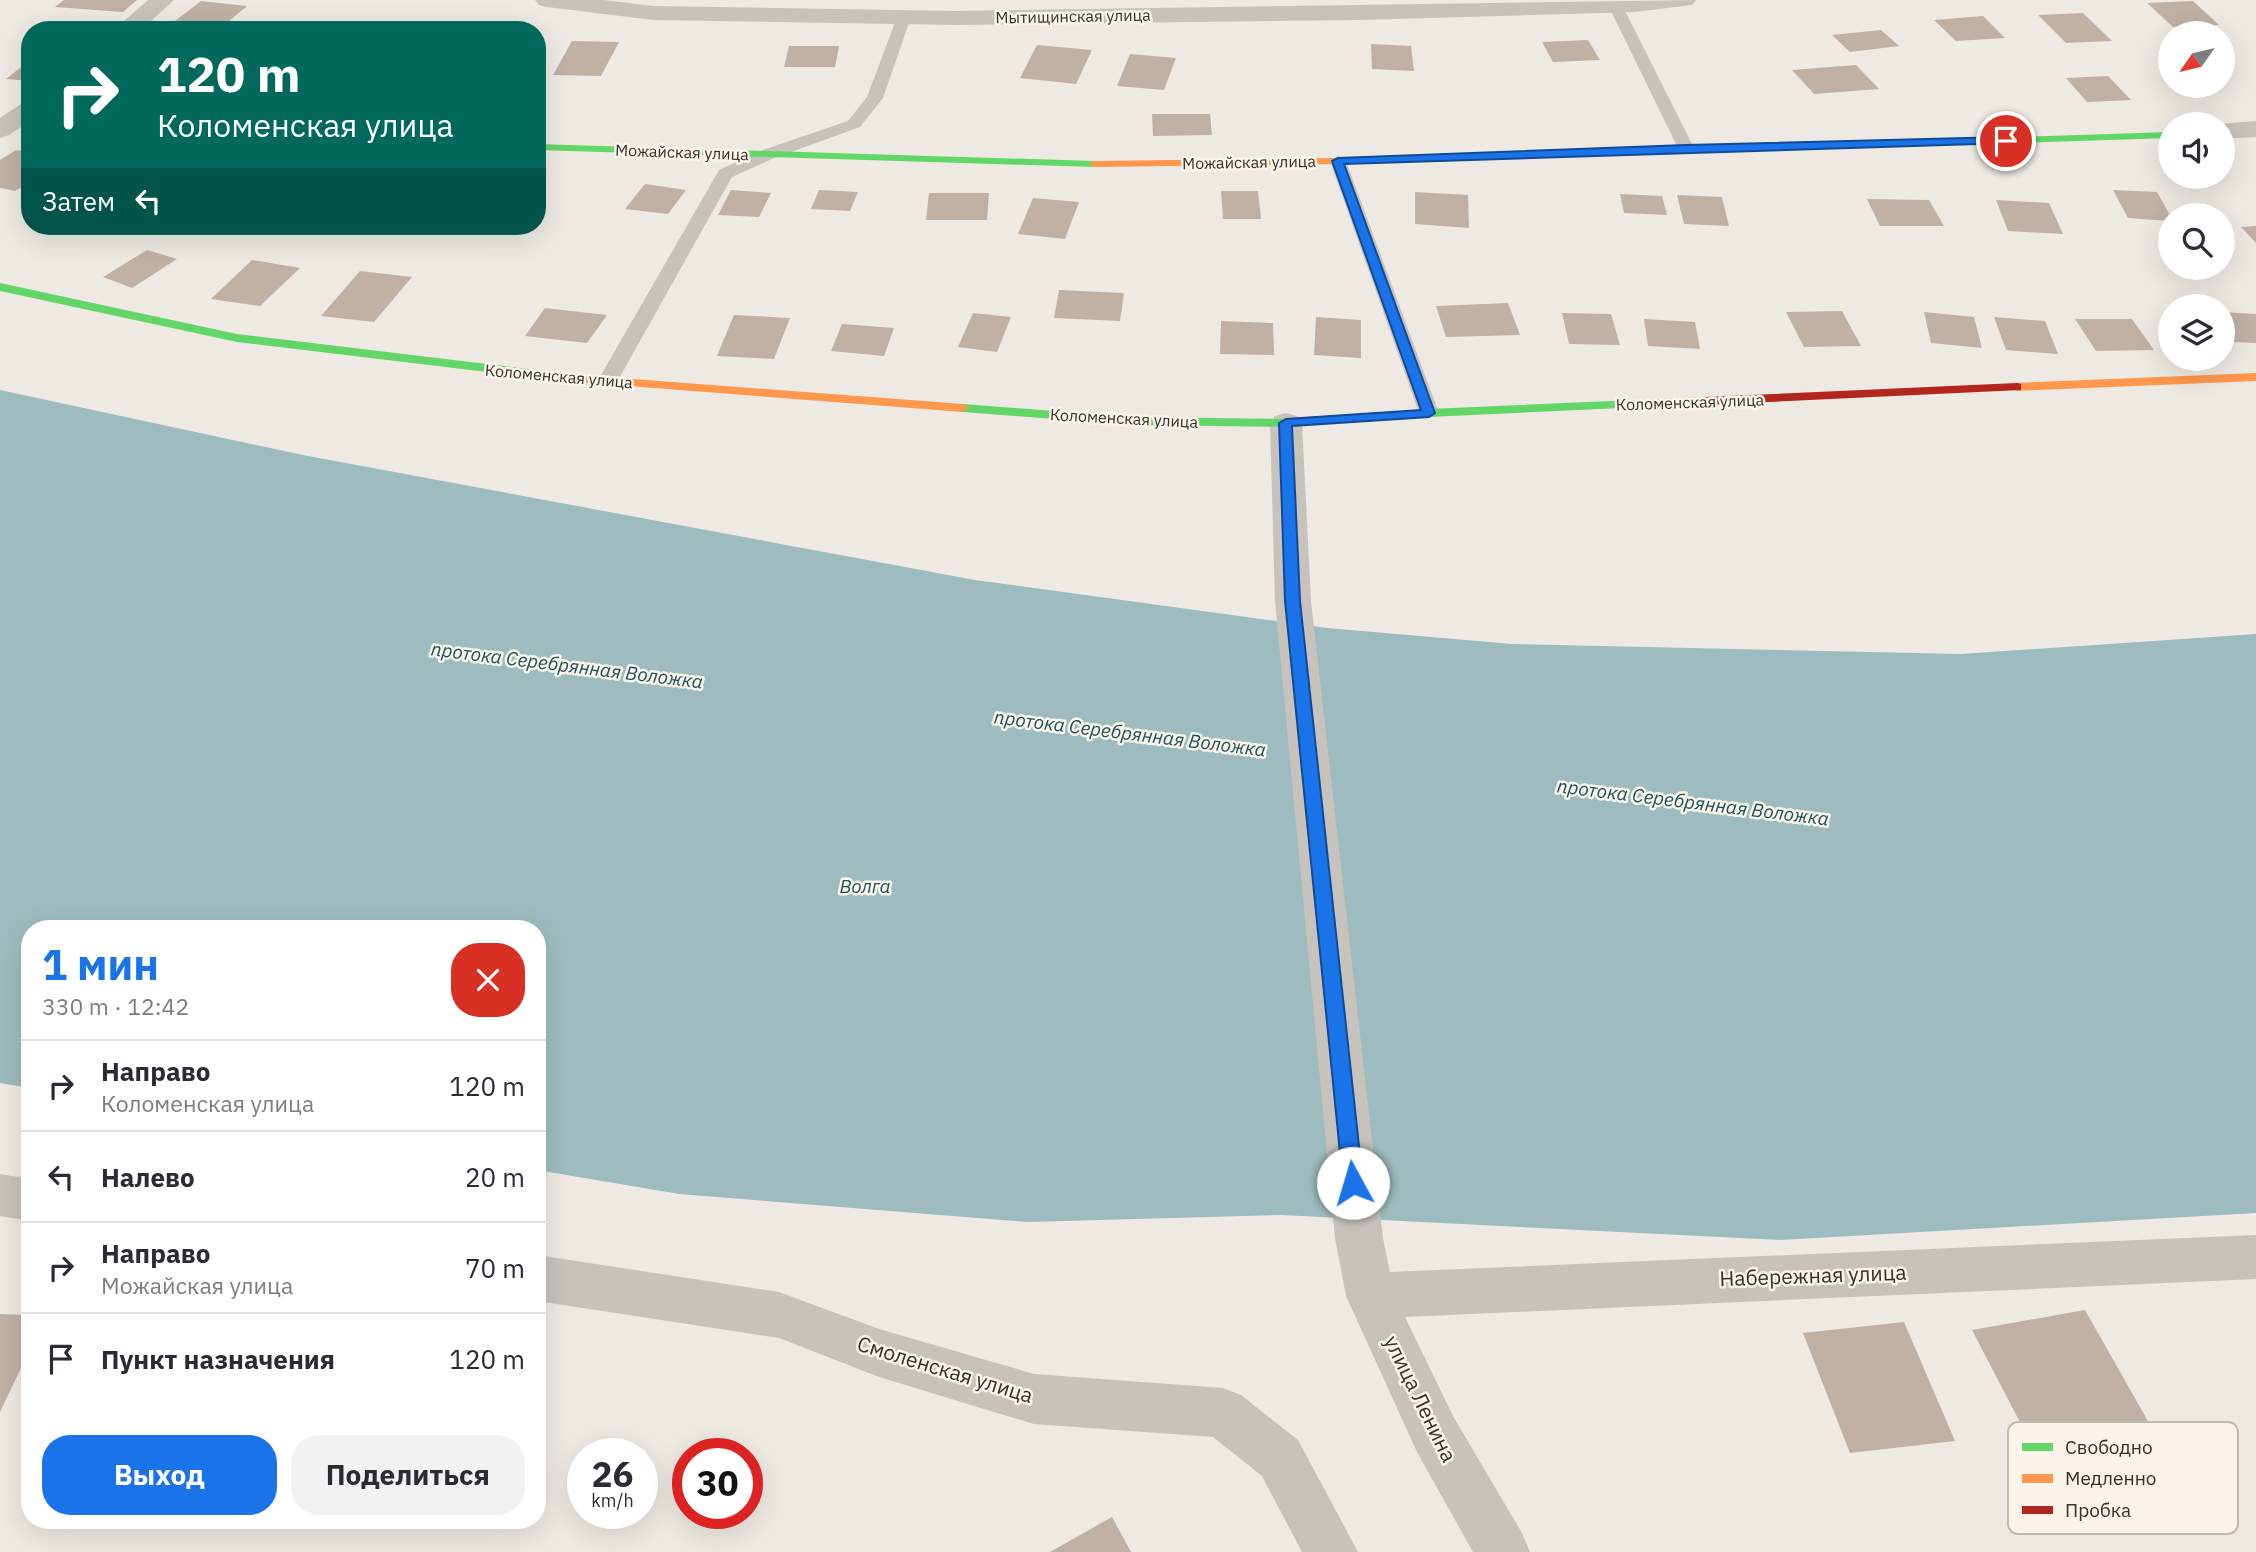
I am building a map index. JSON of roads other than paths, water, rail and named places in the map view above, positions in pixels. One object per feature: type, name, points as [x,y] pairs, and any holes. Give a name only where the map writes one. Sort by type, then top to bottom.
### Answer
[{"type":"street","points":[[137,21],[162,0]]},
{"type":"street","name":"Мытищинская улица","points":[[547,0],[653,13],[904,17],[1360,13],[1615,5],[1684,0]]},
{"type":"street","points":[[0,107],[21,109]]},
{"type":"street","points":[[0,130],[21,116]]},
{"type":"street","points":[[2235,130],[2256,129]]},
{"type":"street","name":"Можайская улица","points":[[546,147],[1062,164],[1338,161],[1686,148],[2158,135]]},
{"type":"street","name":"Коломенская улица","points":[[0,287],[237,338],[537,376],[1133,421],[1286,423],[1429,413],[2256,377]]},
{"type":"street","name":"улица Ленина","points":[[1286,423],[1293,601],[1359,1238],[1370,1296],[1435,1434],[1503,1552]]},
{"type":"street","points":[[0,1195],[21,1198]]},
{"type":"street","name":"Набережная улица","points":[[1370,1296],[2256,1257]]},
{"type":"street","name":"Смоленская улица","points":[[546,1279],[779,1315],[879,1353],[1034,1399],[1223,1413],[1280,1458],[1331,1552]]},
{"type":"lane","points":[[1615,5],[1686,148]]},
{"type":"lane","points":[[607,382],[725,173],[766,155],[854,124],[875,98],[904,17]]},
{"type":"lane","points":[[1338,161],[1429,413]]},
{"type":"water","name":"Волга","points":[[0,390],[303,455],[975,580],[1327,628],[1512,644],[1961,654],[2256,634],[2256,1213],[1781,1240],[1281,1215],[1028,1222],[679,1194],[546,1172],[546,920],[21,920],[21,1086],[0,1083]]},
{"type":"water label","name":"протока Серебрянная Воложка","points":[[567,665]]},
{"type":"water label","name":"протока Серебрянная Воложка","points":[[1130,733]]},
{"type":"water label","name":"протока Серебрянная Воложка","points":[[1693,802]]}]
